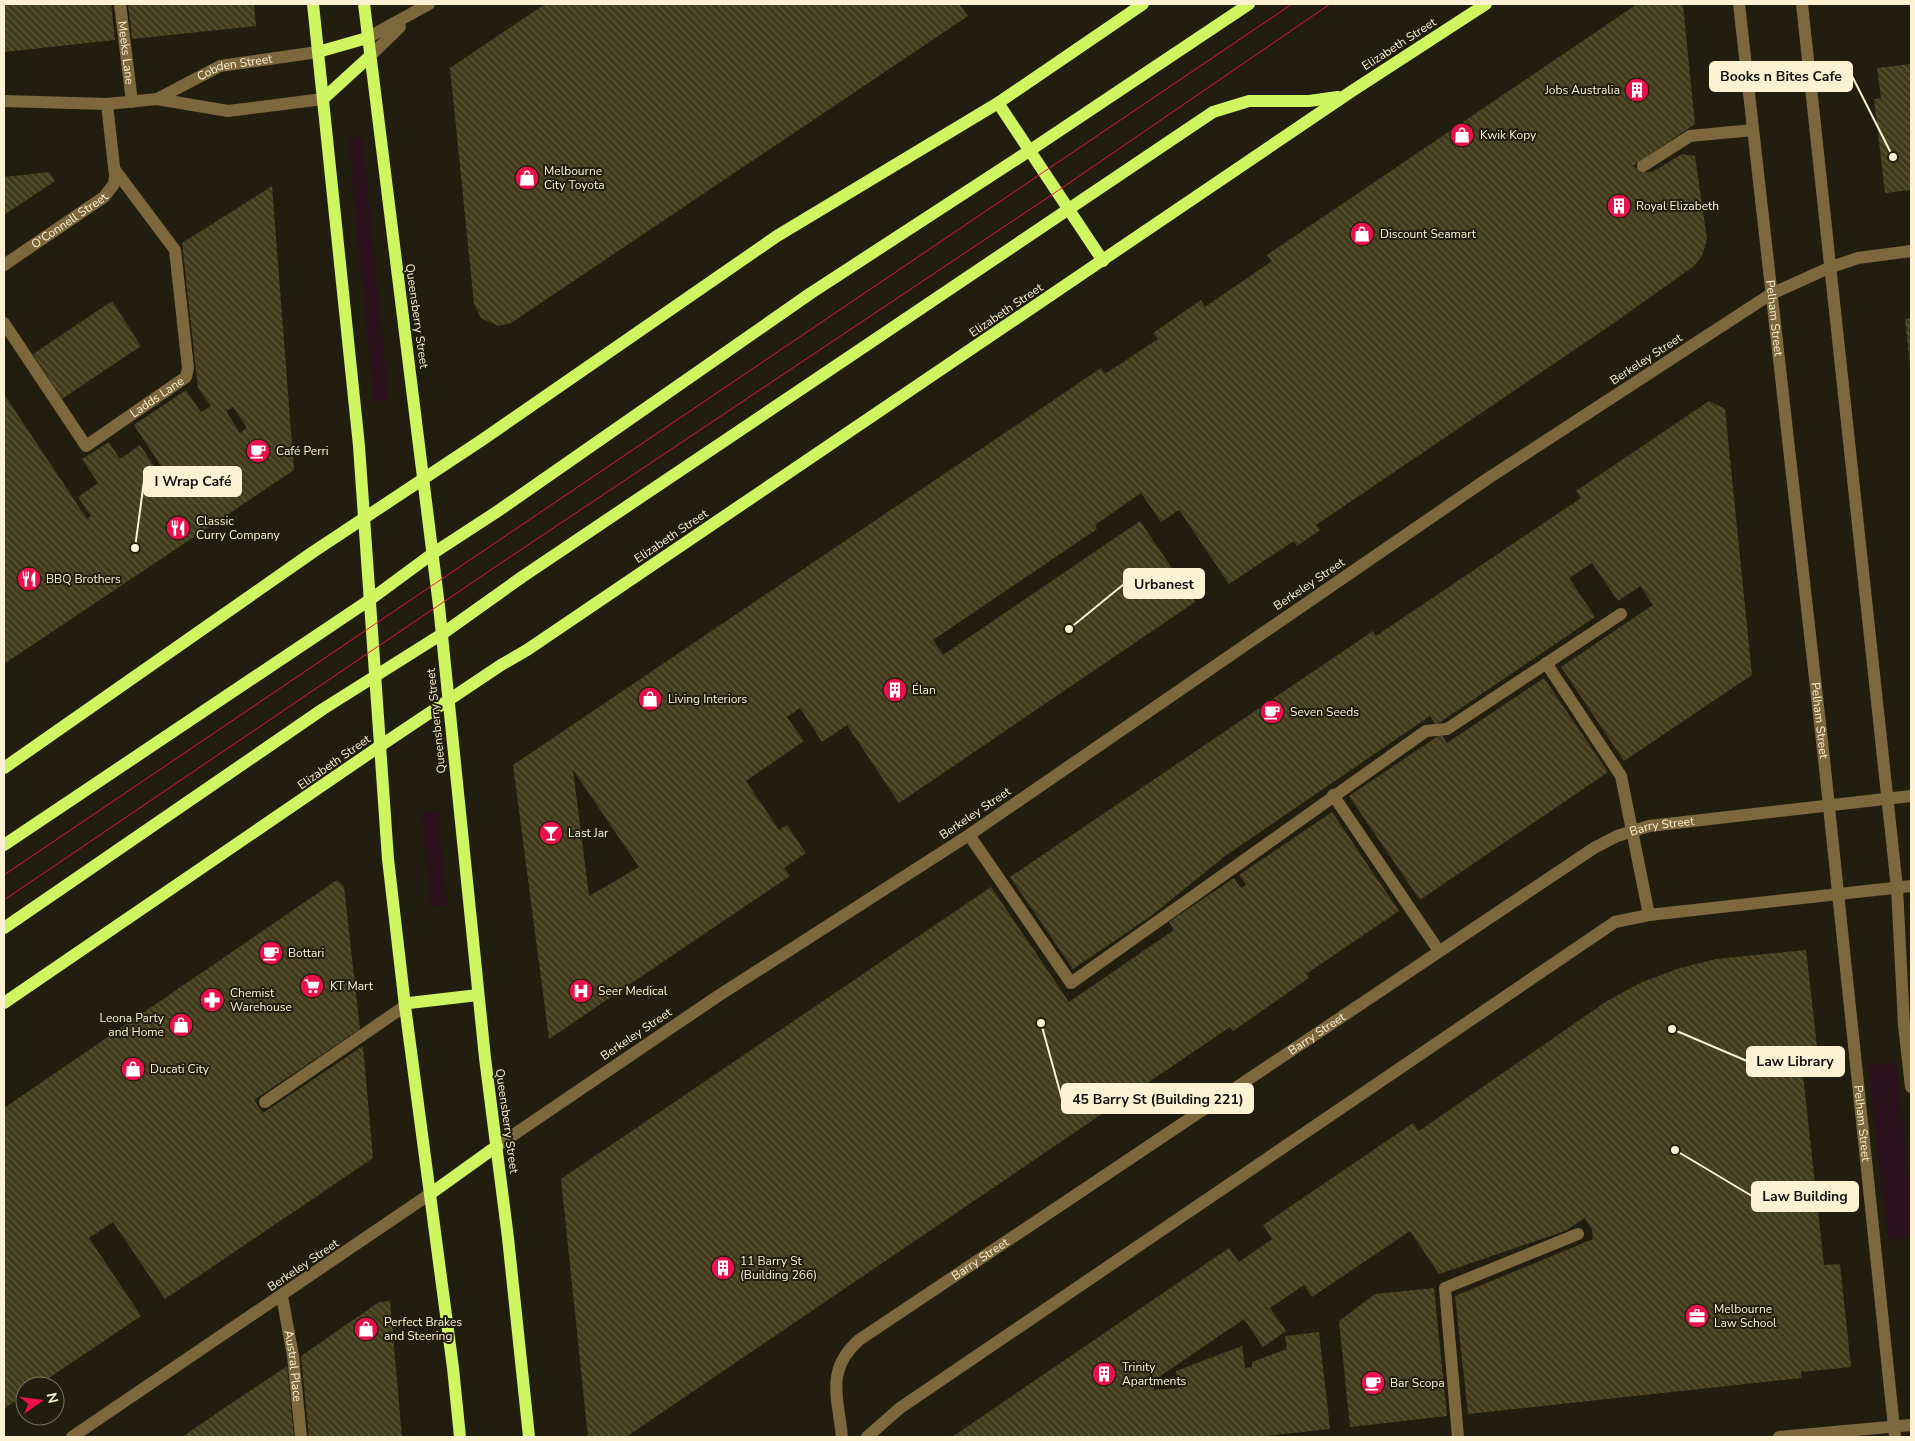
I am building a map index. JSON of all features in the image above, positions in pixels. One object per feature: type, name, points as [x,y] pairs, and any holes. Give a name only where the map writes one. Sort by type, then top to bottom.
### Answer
[{"type":"main road","points":[[313,4],[365,518],[388,859],[404,1006],[430,1194],[460,1437]]},
{"type":"main road","name":"Queensberry Street","points":[[364,4],[442,634],[478,994],[529,1437]]},
{"type":"main road","points":[[4,768],[423,477],[490,434],[777,236],[998,102],[1143,4]]},
{"type":"main road","points":[[4,845],[371,598],[811,293],[1029,151],[1232,8],[1249,4]]},
{"type":"main road","name":"Elizabeth Street","points":[[4,1003],[380,746],[1352,91],[1486,4]]},
{"type":"main road","points":[[318,52],[367,38]]},
{"type":"main road","points":[[323,99],[369,56]]},
{"type":"main road","name":"Elizabeth Street","points":[[4,928],[323,709],[442,634],[522,577],[1069,211],[1199,121],[1224,108],[1249,100],[1326,100],[1352,91]]},
{"type":"main road","points":[[998,102],[1102,261]]},
{"type":"main road","points":[[404,1006],[478,994]]},
{"type":"main road","name":"Berkeley Street","points":[[430,1194],[497,1146]]},
{"type":"street","name":"Meeks Lane","points":[[120,4],[132,102]]},
{"type":"street","points":[[367,38],[429,4]]},
{"type":"street","name":"Pelham Street","points":[[1739,4],[1838,894],[1894,1432]]},
{"type":"street","points":[[1802,4],[1897,888],[1904,1025],[1911,1087]]},
{"type":"street","points":[[369,56],[413,14]]},
{"type":"street","name":"Cobden Street","points":[[157,100],[220,66],[318,52]]},
{"type":"street","name":"Cobden Street","points":[[4,101],[107,104],[157,100],[228,111],[323,99]]},
{"type":"street","name":"O'Connell Street","points":[[4,265],[104,197],[114,184],[115,170],[107,104]]},
{"type":"street","points":[[1643,166],[1690,136],[1754,130]]},
{"type":"street","name":"Ladds Lane","points":[[4,323],[86,446],[186,377],[188,368],[175,250],[115,170]]},
{"type":"street","name":"Berkeley Street","points":[[497,1146],[718,996],[969,835],[1490,476],[1770,294],[1831,267],[1865,257],[1911,251]]},
{"type":"street","points":[[969,835],[1071,983],[1332,795],[1426,731],[1447,729],[1621,614]]},
{"type":"street","points":[[1546,663],[1621,776],[1649,915]]},
{"type":"street","points":[[1332,795],[1439,951]]},
{"type":"street","name":"Barry Street","points":[[842,1437],[837,1370],[846,1354],[859,1340],[1594,848],[1649,826],[1911,796]]},
{"type":"street","points":[[868,1437],[900,1408],[1606,928],[1621,920],[1649,915],[1911,886]]},
{"type":"street","points":[[266,1102],[404,1006]]},
{"type":"street","name":"Berkeley Street","points":[[72,1437],[430,1194]]},
{"type":"street","points":[[1458,1437],[1445,1288],[1578,1234]]},
{"type":"street","name":"Austral Place","points":[[282,1296],[293,1356],[301,1437]]},
{"type":"street","points":[[1779,1437],[1894,1432],[1911,1425]]},
{"type":"shaded area","points":[[362,137],[389,400],[374,402],[348,138]]},
{"type":"shaded area","points":[[438,810],[447,905],[431,907],[421,812]]},
{"type":"shaded area","points":[[1896,1062],[1911,1197],[1911,1237],[1888,1240],[1868,1065]]},
{"type":"building","points":[[4,4],[111,4],[115,40],[4,52]]},
{"type":"building","points":[[128,4],[254,4],[256,26],[132,39]]},
{"type":"building","points":[[545,4],[959,4],[968,16],[511,323],[499,326],[481,318],[474,304],[450,68]]},
{"type":"building","points":[[1637,4],[1683,5],[1695,124],[1633,166],[1643,172],[1652,172],[1682,154],[1695,156],[1707,239],[1702,256],[1694,266],[1614,323],[1316,525],[1320,530],[1297,546],[1294,541],[1229,584],[1179,510],[1161,522],[1141,493],[1095,525],[1097,529],[933,640],[943,655],[1140,521],[1195,602],[899,803],[847,725],[822,742],[800,708],[787,717],[804,741],[746,781],[779,830],[787,825],[806,853],[784,868],[790,876],[549,1039],[513,765],[1101,368],[1105,374],[1158,339],[1153,333],[1201,300],[1205,307],[1272,261],[1267,255]],"holes":[[[573,770],[639,867],[589,896]]]},
{"type":"building","points":[[1911,64],[1911,190],[1885,193],[1874,99],[1881,98],[1877,68]]},
{"type":"building","points":[[49,172],[55,181],[4,215],[4,177]]},
{"type":"building","points":[[272,186],[294,470],[4,664],[4,394],[87,519],[91,516],[78,497],[98,483],[82,459],[109,442],[120,459],[140,445],[162,478],[167,475],[134,425],[186,390],[201,412],[211,406],[198,388],[182,243]],"holes":[[[233,407],[247,428],[240,433],[226,411]]]},
{"type":"building","points":[[112,301],[141,346],[62,399],[33,354]]},
{"type":"building","points":[[1911,318],[1911,365],[1910,365],[1905,319]]},
{"type":"building","points":[[1709,401],[1725,409],[1752,675],[1624,761],[1561,667],[1653,605],[1640,586],[1618,601],[1592,563],[1569,578],[1595,617],[1436,725],[1430,716],[1225,856],[1151,916],[1073,969],[1010,877],[1373,631],[1376,636],[1581,498],[1576,491]]},
{"type":"building","points":[[1544,678],[1608,772],[1420,900],[1349,796],[1441,734],[1447,743]]},
{"type":"building","points":[[1332,812],[1399,911],[1306,974],[1309,978],[1233,1031],[1230,1027],[626,1437],[588,1437],[561,1179],[991,887],[1069,1002],[1174,930],[1169,922],[1234,878],[1241,888],[1246,885],[1239,875]]},
{"type":"building","points":[[337,880],[344,887],[360,1029],[254,1100],[263,1113],[363,1046],[373,1158],[165,1299],[113,1222],[89,1238],[141,1316],[52,1376],[15,1376],[15,1401],[4,1409],[4,1108]]},
{"type":"building","points":[[1806,950],[1818,1055],[1801,1057],[1824,1265],[1840,1264],[1851,1367],[1801,1372],[1802,1378],[1468,1414],[1455,1296],[1593,1239],[1592,1230],[1585,1218],[1565,1231],[1439,1274],[1410,1231],[1312,1297],[1304,1285],[1270,1308],[1286,1331],[1263,1347],[1244,1319],[1153,1381],[1154,1390],[1178,1388],[1176,1371],[1242,1346],[1245,1368],[1252,1367],[1252,1362],[1287,1349],[1285,1336],[1319,1332],[1330,1429],[1255,1437],[952,1437],[1229,1248],[1239,1262],[1272,1239],[1263,1225],[1413,1123],[1419,1131],[1607,1001],[1640,983],[1677,969],[1716,959]]},
{"type":"building","points":[[1434,1288],[1447,1416],[1350,1427],[1339,1321],[1375,1294]]},
{"type":"building","name":"Perfect Brakes and Steering","points":[[390,1301],[402,1437],[309,1437],[301,1356],[379,1302]]},
{"type":"building","points":[[287,1366],[294,1437],[182,1437],[217,1413]]},
{"type":"tram line","points":[[4,875],[1292,4]]},
{"type":"tram line","points":[[4,900],[504,561],[1056,192],[1330,4]]},
{"type":"place","name":"Jobs Australia","points":[[1637,90]]},
{"type":"place","name":"Kwik Kopy","points":[[1462,135]]},
{"type":"place","name":"Books n Bites Cafe","points":[[1893,157]]},
{"type":"place","name":"Melbourne City Toyota","points":[[527,178]]},
{"type":"place","name":"Royal Elizabeth","points":[[1619,206]]},
{"type":"place","name":"Discount Seamart","points":[[1362,234]]},
{"type":"place","name":"Café Perri","points":[[258,451]]},
{"type":"place","name":"Classic Curry Company","points":[[178,528]]},
{"type":"place","name":"I Wrap Café","points":[[135,548]]},
{"type":"place","name":"BBQ Brothers","points":[[29,579]]},
{"type":"place","name":"Urbanest","points":[[1069,629]]},
{"type":"place","name":"Élan","points":[[895,690]]},
{"type":"place","name":"Living Interiors","points":[[650,699]]},
{"type":"place","name":"Seven Seeds","points":[[1272,712]]},
{"type":"place","name":"Last Jar","points":[[551,833]]},
{"type":"place","name":"Bottari","points":[[271,953]]},
{"type":"place","name":"KT Mart","points":[[312,986]]},
{"type":"place","name":"Seer Medical","points":[[581,991]]},
{"type":"place","name":"Chemist Warehouse","points":[[212,1000]]},
{"type":"place","name":"45 Barry St (Building 221)","points":[[1041,1023]]},
{"type":"place","name":"Leona Party and Home","points":[[181,1025]]},
{"type":"place","name":"Law Library","points":[[1672,1029]]},
{"type":"place","name":"Ducati City","points":[[133,1069]]},
{"type":"place","name":"Law Building","points":[[1675,1150]]},
{"type":"place","name":"11 Barry St (Building 266)","points":[[723,1268]]},
{"type":"place","name":"Melbourne Law School","points":[[1697,1316]]},
{"type":"place","name":"Perfect Brakes and Steering","points":[[366,1329]]},
{"type":"place","name":"Trinity Apartments","points":[[1104,1374]]},
{"type":"place","name":"Bar Scopa","points":[[1373,1383]]}]
